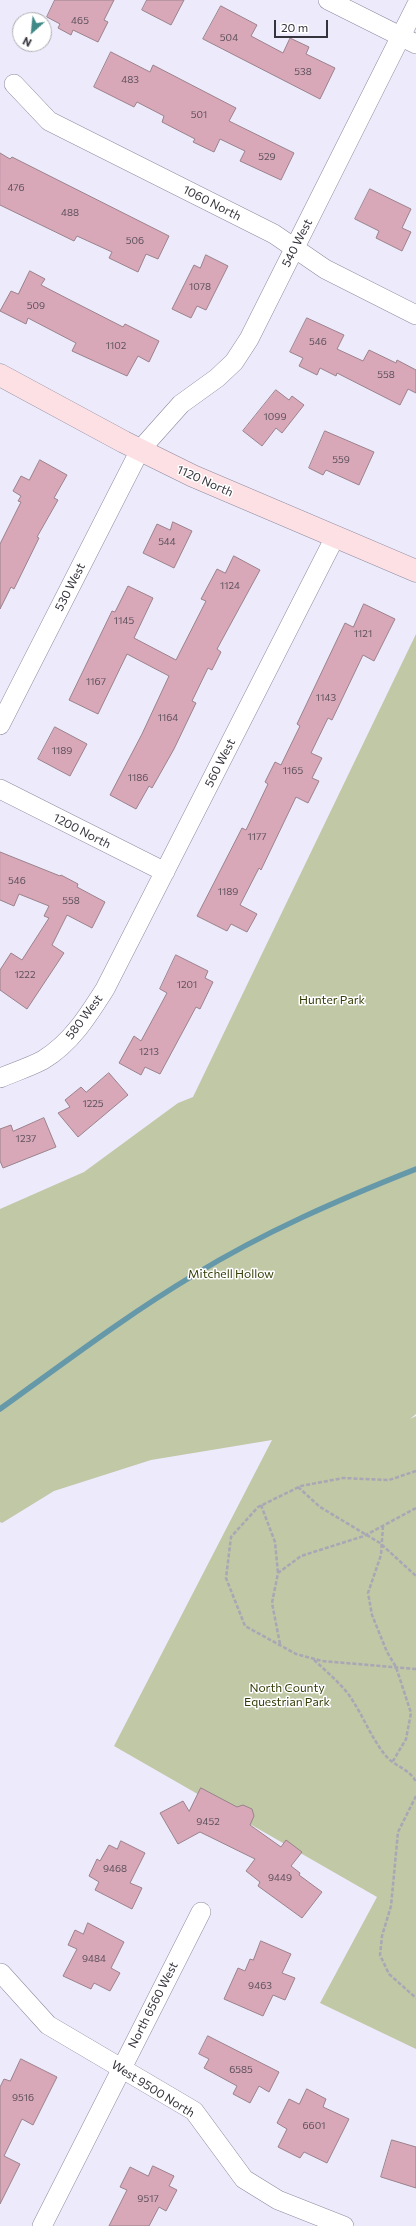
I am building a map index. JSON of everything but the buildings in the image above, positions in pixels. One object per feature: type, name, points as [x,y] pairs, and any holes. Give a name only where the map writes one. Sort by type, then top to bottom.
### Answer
[{"type":"street","points":[[328,0],[409,40]]},
{"type":"street","name":"540 West","points":[[140,450],[181,404],[217,378],[234,362],[249,339],[295,248],[409,40],[416,6]]},
{"type":"street","name":"1060 North","points":[[14,84],[49,121],[274,234],[325,269],[416,315]]},
{"type":"street","name":"1120 North","points":[[0,375],[140,450],[193,476],[416,571]]},
{"type":"street","name":"530 West","points":[[0,725],[140,450]]},
{"type":"street","name":"560 West","points":[[105,989],[335,537]]},
{"type":"street","name":"1200 North","points":[[0,789],[165,872]]},
{"type":"street","name":"580 West","points":[[0,1078],[42,1060],[68,1041],[84,1022],[105,989]]},
{"type":"street","name":"North 6560 West","points":[[42,2226],[121,2067],[201,1912]]},
{"type":"street","name":"West 9500 North","points":[[1,1973],[48,2025],[121,2067],[194,2112],[244,2179],[278,2200],[344,2226]]},
{"type":"path","points":[[416,1471],[389,1480],[343,1478],[298,1487],[261,1505],[232,1536],[226,1578],[245,1626],[296,1654],[322,1661],[416,1669]]},
{"type":"path","points":[[298,1487],[320,1507],[368,1534],[383,1545],[416,1576]]},
{"type":"path","points":[[261,1505],[275,1542],[278,1574],[272,1603],[280,1644]]},
{"type":"path","points":[[278,1574],[301,1556],[368,1534],[416,1508]]},
{"type":"path","points":[[383,1526],[383,1545],[368,1592],[372,1615],[387,1652],[396,1667],[411,1713],[406,1739],[393,1761]]},
{"type":"path","points":[[312,1658],[332,1676],[349,1696],[375,1742],[388,1758],[400,1765],[416,1782]]},
{"type":"path","points":[[416,1796],[398,1832],[391,1906],[382,1936],[380,1955],[389,1974],[416,1998]]},
{"type":"green space","points":[[416,634],[416,1414],[410,1419],[416,1416],[416,2049],[320,2003],[377,1897],[114,1746],[272,1440],[151,1460],[54,1491],[2,1523],[0,1522],[0,1209],[84,1172],[178,1103],[193,1097]]},
{"type":"waterway","points":[[0,1409],[120,1323],[169,1290],[221,1259],[303,1217],[416,1169]]},
{"type":"park label","name":"Hunter Park","points":[[332,1000]]},
{"type":"park label","name":"Mitchell Hollow","points":[[231,1274]]},
{"type":"park label","name":"North County Equestrian Park","points":[[287,1695]]}]
